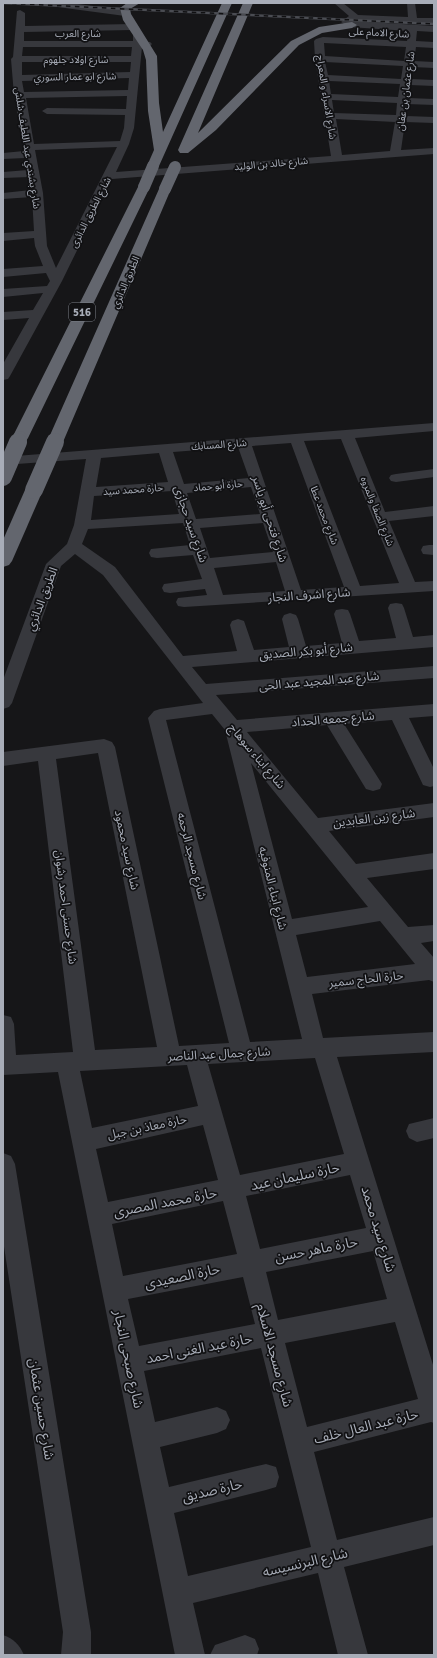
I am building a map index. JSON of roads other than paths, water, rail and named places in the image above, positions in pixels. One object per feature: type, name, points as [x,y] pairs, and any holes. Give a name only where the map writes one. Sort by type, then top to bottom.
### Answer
[{"type":"highway","name":"الطريق الدائري","points":[[3,477],[20,438],[144,187],[226,4]]},
{"type":"highway","name":"الطريق الدائري","points":[[3,561],[175,166],[184,150],[236,28],[248,4]]},
{"type":"highway","points":[[128,8],[139,37],[152,58],[153,109],[160,149]]},
{"type":"highway","points":[[184,150],[212,126],[295,43],[320,30],[354,21]]},
{"type":"street","points":[[50,3],[128,8]]},
{"type":"street","points":[[78,3],[128,8]]},
{"type":"street","points":[[338,3],[354,21],[414,24],[434,21]]},
{"type":"street","name":"شارع عثمان بن عفان","points":[[395,154],[407,82],[414,24],[411,3]]},
{"type":"street","name":"شارع بشندي عبد اللطيف شلش","points":[[20,13],[21,29],[15,56],[17,78],[36,193],[39,234],[50,269],[53,285]]},
{"type":"street","points":[[354,21],[375,15],[434,29]]},
{"type":"street","points":[[21,29],[139,37]]},
{"type":"street","name":"شارع العرب","points":[[15,56],[139,37]]},
{"type":"street","name":"شارع الطريق الدائرى","points":[[3,376],[38,314],[124,144],[129,128],[135,59],[139,37]]},
{"type":"street","name":"شارع الامام على","points":[[323,40],[434,46]]},
{"type":"street","name":"شارع الاسراء و المعراج","points":[[323,40],[319,41],[320,59],[337,158]]},
{"type":"street","name":"شارع اولاد جلهوم","points":[[15,56],[135,59]]},
{"type":"street","points":[[320,59],[434,65]]},
{"type":"street","name":"شارع ابو عمار السوري","points":[[17,78],[134,75]]},
{"type":"street","points":[[324,78],[434,83]]},
{"type":"street","points":[[20,95],[132,93]]},
{"type":"street","points":[[327,97],[434,102]]},
{"type":"street","points":[[47,111],[130,112]]},
{"type":"street","points":[[330,116],[434,120]]},
{"type":"street","points":[[3,156],[29,151],[124,144]]},
{"type":"street","name":"شارع خالد بن الوليد","points":[[109,176],[434,151]]},
{"type":"street","points":[[3,175],[33,173]]},
{"type":"street","points":[[3,196],[36,193]]},
{"type":"street","points":[[3,237],[39,234]]},
{"type":"street","points":[[3,273],[50,269]]},
{"type":"street","points":[[3,293],[53,285]]},
{"type":"street","points":[[3,316],[38,314]]},
{"type":"street","points":[[430,427],[434,443]]},
{"type":"street","name":"شارع المسابك","points":[[3,461],[430,427]]},
{"type":"street","name":"شارع الصفا والمروه","points":[[346,434],[409,588]]},
{"type":"street","name":"شارع محمد عطا","points":[[296,438],[354,592]]},
{"type":"street","name":"شارع فتحى أبو ياسر","points":[[244,442],[295,596]]},
{"type":"street","name":"شارع سيد حجازى","points":[[164,448],[218,600]]},
{"type":"street","name":"الطريق الدائري","points":[[3,703],[54,564],[74,546],[82,525],[94,454]]},
{"type":"street","points":[[396,478],[434,473]]},
{"type":"street","name":"حارة أبو حماد","points":[[178,488],[257,482]]},
{"type":"street","name":"حارة محمد سيد","points":[[88,492],[178,488]]},
{"type":"street","points":[[380,516],[434,511]]},
{"type":"street","points":[[82,525],[269,518]]},
{"type":"street","name":"شارع ابناء سوهاج","points":[[74,546],[93,558],[109,571],[178,662],[203,690],[434,972]]},
{"type":"street","points":[[157,554],[199,549]]},
{"type":"street","points":[[204,564],[282,556]]},
{"type":"street","points":[[170,588],[211,583]]},
{"type":"street","name":"شارع اشرف النجار","points":[[184,602],[434,586]]},
{"type":"street","points":[[396,608],[406,643]]},
{"type":"street","points":[[342,614],[352,648]]},
{"type":"street","points":[[290,619],[299,652]]},
{"type":"street","points":[[238,625],[247,656]]},
{"type":"street","name":"شارع أبو بكر الصديق","points":[[178,662],[434,641]]},
{"type":"street","name":"شارع عبد المجيد عبد الحى","points":[[203,690],[434,672]]},
{"type":"street","name":"شارع مسجد الرحمه","points":[[217,707],[160,715],[157,718],[242,1053]]},
{"type":"street","name":"شارع جمعه الحداد","points":[[233,727],[434,710]]},
{"type":"street","points":[[398,713],[430,780]]},
{"type":"street","points":[[332,719],[373,784]]},
{"type":"street","name":"شارع ابناء المنوفيه","points":[[233,727],[298,987],[319,1049]]},
{"type":"street","name":"شارع سيد محمود","points":[[3,759],[104,746],[106,747],[170,1056]]},
{"type":"street","name":"شارع حسنى احمد رشوان","points":[[46,753],[76,1062]]},
{"type":"street","name":"شارع زين العابدين","points":[[315,826],[434,810]]},
{"type":"street","points":[[352,872],[434,862]]},
{"type":"street","points":[[284,929],[385,912]]},
{"type":"street","points":[[403,936],[434,933]]},
{"type":"street","name":"حارة الحاج سمير","points":[[298,987],[434,972]]},
{"type":"street","points":[[3,1024],[4,1065]]},
{"type":"street","name":"شارع جمال عبد الناصر","points":[[4,1065],[434,1042]]},
{"type":"street","name":"شارع سيد محمد","points":[[319,1049],[382,1236],[434,1409]]},
{"type":"street","name":"شارع مسجد الاسلام","points":[[195,1055],[232,1189],[353,1655]]},
{"type":"street","name":"شارع صبحى النجار","points":[[76,1062],[83,1141],[190,1655]]},
{"type":"street","name":"حارة معاذ بن جبل","points":[[83,1141],[211,1113]]},
{"type":"street","name":"حارة سليمان عيد","points":[[232,1189],[358,1162]]},
{"type":"street","name":"شارع حسين عثمان","points":[[3,1164],[77,1632],[76,1655]]},
{"type":"street","name":"حارة محمد المصرى","points":[[99,1215],[232,1189]]},
{"type":"street","name":"حارة ماهر حسن","points":[[250,1262],[382,1236]]},
{"type":"street","name":"حارة الصعيدى","points":[[114,1290],[250,1262]]},
{"type":"street","name":"حارة عبد الغنى احمد","points":[[129,1361],[403,1308]]},
{"type":"street","name":"حارة عبد العال خلف","points":[[298,1443],[434,1409]]},
{"type":"street","points":[[145,1438],[217,1420]]},
{"type":"street","name":"حارة صديق","points":[[158,1503],[266,1477]]},
{"type":"street","name":"شارع البرنسيسه","points":[[177,1593],[434,1531]]},
{"type":"street","points":[[3,1649],[9,1655]]},
{"type":"railway","points":[[3,3],[434,24]]}]
